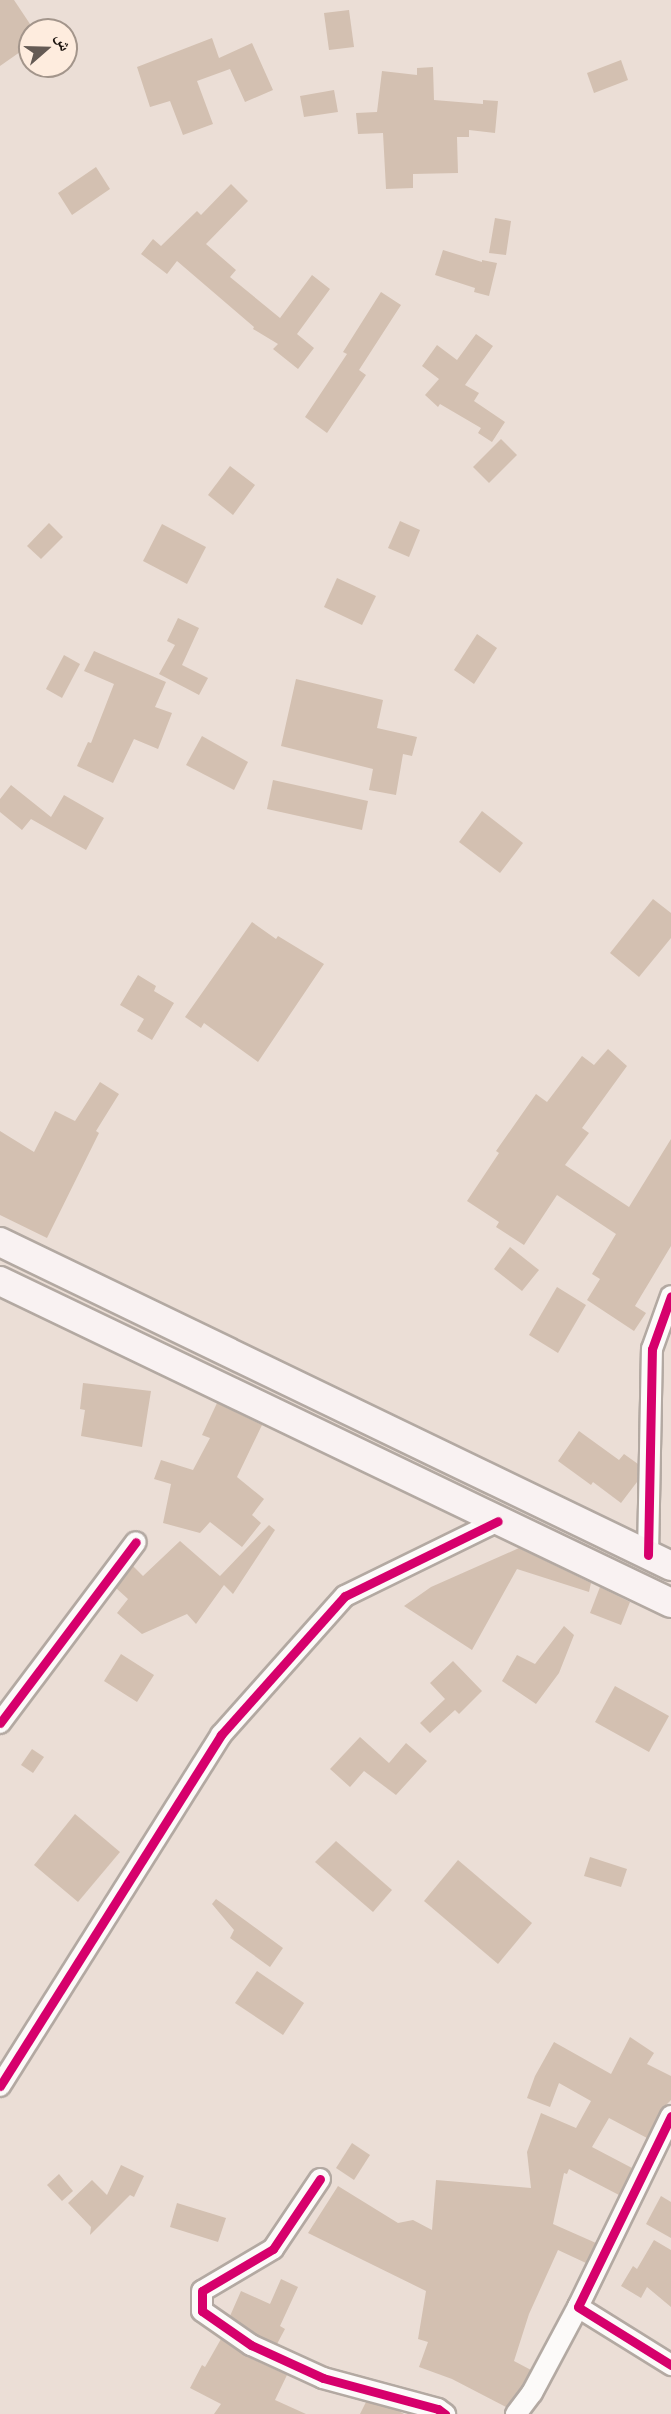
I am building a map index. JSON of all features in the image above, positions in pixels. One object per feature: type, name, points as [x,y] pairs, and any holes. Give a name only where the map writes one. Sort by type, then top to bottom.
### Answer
[{"type":"main road","points":[[0,1242],[659,1560]]},
{"type":"main road","points":[[0,1281],[445,1496],[617,1574],[671,1603]]},
{"type":"main road","points":[[445,1496],[458,1463]]},
{"type":"street","points":[[659,1560],[652,1348],[671,1296]]},
{"type":"street","points":[[2,2077],[229,1726],[345,1596],[498,1521]]},
{"type":"street","points":[[0,1723],[136,1542]]},
{"type":"street","points":[[516,2414],[532,2393],[578,2307],[671,2116]]},
{"type":"street","points":[[320,2179],[273,2250],[201,2291],[202,2311],[251,2346],[323,2378],[438,2409],[445,2414]]},
{"type":"street","points":[[578,2307],[671,2365]]},
{"type":"building","points":[[0,0],[14,0],[26,18],[18,18],[18,53],[0,66]]},
{"type":"building","points":[[349,10],[354,47],[329,50],[324,13]]},
{"type":"building","points":[[212,38],[219,58],[252,43],[273,90],[245,102],[230,69],[197,81],[213,124],[183,135],[170,101],[150,107],[137,67]]},
{"type":"building","points":[[621,60],[628,80],[594,93],[587,73]]},
{"type":"building","points":[[433,67],[434,100],[483,104],[483,100],[498,101],[495,133],[469,130],[469,137],[457,137],[458,173],[413,174],[413,188],[386,189],[383,133],[358,134],[356,113],[377,112],[382,71],[417,75],[417,68]]},
{"type":"building","points":[[334,90],[338,112],[304,117],[300,96]]},
{"type":"building","points":[[96,167],[110,189],[72,215],[58,193]]},
{"type":"building","points":[[231,184],[248,201],[206,244],[236,270],[230,277],[280,318],[312,275],[330,289],[297,334],[314,348],[298,369],[273,349],[278,344],[253,329],[254,327],[177,261],[167,274],[141,254],[153,239],[161,246],[197,211],[201,215]]},
{"type":"building","points":[[495,218],[511,221],[506,255],[489,253]]},
{"type":"building","points":[[443,250],[482,262],[482,260],[497,263],[489,296],[474,292],[475,288],[435,275]]},
{"type":"building","points":[[381,292],[401,305],[359,370],[366,375],[327,433],[305,417],[347,354],[343,352]]},
{"type":"building","points":[[476,334],[493,346],[465,385],[479,393],[474,401],[505,422],[492,442],[478,433],[481,428],[440,404],[438,407],[425,395],[439,379],[422,366],[437,345],[457,360]]},
{"type":"building","points":[[501,439],[517,455],[489,483],[473,467]]},
{"type":"building","points":[[230,466],[255,485],[233,515],[208,495]]},
{"type":"building","points":[[400,521],[420,530],[409,557],[388,548]]},
{"type":"building","points":[[49,523],[63,537],[41,559],[27,546]]},
{"type":"building","points":[[162,524],[206,547],[187,584],[143,561]]},
{"type":"building","points":[[337,578],[376,596],[362,625],[324,607]]},
{"type":"building","points":[[178,618],[199,628],[182,665],[208,678],[199,695],[159,674],[175,645],[167,641]]},
{"type":"building","points":[[477,634],[497,648],[474,684],[454,670]]},
{"type":"building","points":[[94,651],[166,682],[155,707],[172,713],[158,749],[134,739],[113,783],[77,766],[88,742],[91,743],[114,684],[84,671]]},
{"type":"building","points":[[64,655],[80,664],[62,698],[46,689]]},
{"type":"building","points":[[296,679],[383,700],[377,728],[417,737],[412,756],[403,754],[396,795],[369,790],[373,769],[281,746]]},
{"type":"building","points":[[202,736],[248,762],[234,790],[186,765]]},
{"type":"building","points":[[273,780],[368,801],[362,830],[267,809]]},
{"type":"building","points":[[11,785],[51,817],[64,795],[104,818],[86,850],[31,819],[22,830],[0,812],[0,799]]},
{"type":"building","points":[[482,811],[523,843],[500,873],[459,842]]},
{"type":"building","points":[[653,899],[671,913],[671,938],[639,977],[610,953]]},
{"type":"building","points":[[252,922],[276,939],[278,936],[324,964],[258,1062],[204,1023],[201,1028],[185,1017]]},
{"type":"building","points":[[138,975],[156,986],[154,991],[174,1003],[152,1040],[137,1031],[144,1019],[120,1005]]},
{"type":"building","points":[[608,1049],[627,1066],[582,1128],[589,1133],[565,1165],[629,1207],[671,1139],[671,1246],[635,1306],[646,1313],[634,1331],[587,1300],[600,1279],[592,1274],[616,1234],[557,1195],[524,1245],[496,1227],[499,1222],[467,1201],[499,1153],[496,1151],[536,1094],[547,1102],[582,1056],[594,1065]]},
{"type":"building","points":[[100,1082],[119,1094],[96,1131],[99,1133],[47,1238],[0,1215],[0,1131],[34,1152],[55,1111],[75,1121]]},
{"type":"building","points":[[510,1247],[539,1270],[522,1291],[494,1269]]},
{"type":"building","points":[[557,1287],[586,1305],[558,1353],[529,1335]]},
{"type":"building","points":[[83,1383],[151,1391],[142,1447],[81,1436],[85,1410],[80,1409]]},
{"type":"building","points":[[217,1403],[262,1425],[237,1477],[264,1499],[252,1515],[261,1523],[242,1547],[210,1522],[200,1533],[163,1523],[171,1484],[154,1479],[161,1460],[193,1470],[210,1438],[202,1435]]},
{"type":"building","points":[[579,1431],[619,1460],[624,1454],[638,1464],[637,1482],[621,1503],[593,1482],[591,1485],[558,1461]]},
{"type":"building","points":[[269,1525],[275,1530],[233,1594],[224,1585],[196,1624],[187,1614],[142,1634],[117,1613],[128,1599],[116,1588],[133,1566],[143,1576],[180,1541],[220,1576]]},
{"type":"building","points":[[519,1548],[591,1583],[589,1592],[517,1569],[472,1650],[404,1606],[431,1587]]},
{"type":"building","points":[[600,1587],[630,1602],[621,1625],[590,1613]]},
{"type":"building","points":[[564,1626],[574,1635],[559,1673],[536,1704],[502,1681],[517,1655],[535,1664]]},
{"type":"building","points":[[121,1654],[154,1675],[137,1702],[104,1681]]},
{"type":"building","points":[[453,1661],[482,1691],[459,1714],[455,1710],[430,1733],[420,1723],[445,1699],[430,1683]]},
{"type":"building","points":[[615,1686],[669,1716],[649,1752],[595,1722]]},
{"type":"building","points":[[360,1737],[389,1763],[406,1743],[427,1761],[396,1795],[364,1771],[350,1787],[330,1769]]},
{"type":"building","points":[[32,1749],[44,1757],[33,1773],[21,1765]]},
{"type":"building","points":[[75,1814],[120,1852],[78,1902],[34,1865]]},
{"type":"building","points":[[336,1841],[392,1890],[373,1912],[315,1862]]},
{"type":"building","points":[[590,1857],[627,1869],[621,1887],[584,1876]]},
{"type":"building","points":[[458,1860],[532,1923],[498,1964],[424,1901]]},
{"type":"building","points":[[216,1899],[283,1948],[270,1967],[230,1938],[234,1930],[212,1904]]},
{"type":"building","points":[[257,1971],[304,2003],[283,2035],[235,2003]]},
{"type":"building","points":[[630,2037],[654,2053],[647,2064],[671,2076],[671,2100],[660,2111],[647,2138],[609,2118],[592,2147],[632,2168],[619,2195],[569,2169],[567,2174],[564,2173],[553,2224],[596,2243],[586,2263],[558,2250],[529,2314],[514,2361],[531,2370],[522,2386],[506,2407],[452,2379],[419,2367],[428,2342],[418,2339],[426,2291],[308,2233],[338,2186],[398,2223],[413,2220],[432,2230],[436,2180],[531,2188],[527,2152],[541,2113],[576,2128],[591,2101],[559,2083],[550,2107],[527,2098],[535,2076],[554,2042],[611,2074]]},
{"type":"building","points":[[352,2143],[370,2155],[354,2180],[336,2168]]},
{"type":"building","points":[[121,2165],[144,2176],[134,2197],[130,2195],[90,2235],[91,2227],[68,2203],[92,2180],[107,2195]]},
{"type":"building","points":[[59,2174],[73,2191],[62,2201],[47,2185]]},
{"type":"building","points":[[661,2196],[671,2202],[671,2238],[646,2224]]},
{"type":"building","points":[[177,2203],[226,2218],[218,2242],[170,2227]]},
{"type":"building","points":[[654,2240],[671,2250],[671,2307],[647,2287],[641,2298],[621,2286],[633,2266],[637,2269]]},
{"type":"building","points":[[281,2279],[298,2287],[280,2326],[285,2329],[277,2344],[257,2335],[230,2316],[241,2291],[270,2304]]},
{"type":"building","points":[[221,2339],[246,2356],[287,2375],[275,2400],[306,2414],[214,2414],[221,2404],[190,2388],[202,2365],[205,2367]]},
{"type":"building","points":[[366,2402],[397,2410],[404,2414],[360,2414]]},
{"type":"cycle path","points":[[648,1555],[652,1349],[671,1296]]},
{"type":"cycle path","points":[[0,2086],[221,1735],[345,1596],[498,1521]]},
{"type":"cycle path","points":[[0,1723],[136,1542]]},
{"type":"cycle path","points":[[671,2116],[578,2307],[671,2365]]},
{"type":"cycle path","points":[[320,2179],[273,2249],[202,2291],[202,2311],[251,2345],[323,2378],[438,2409],[445,2414]]}]
